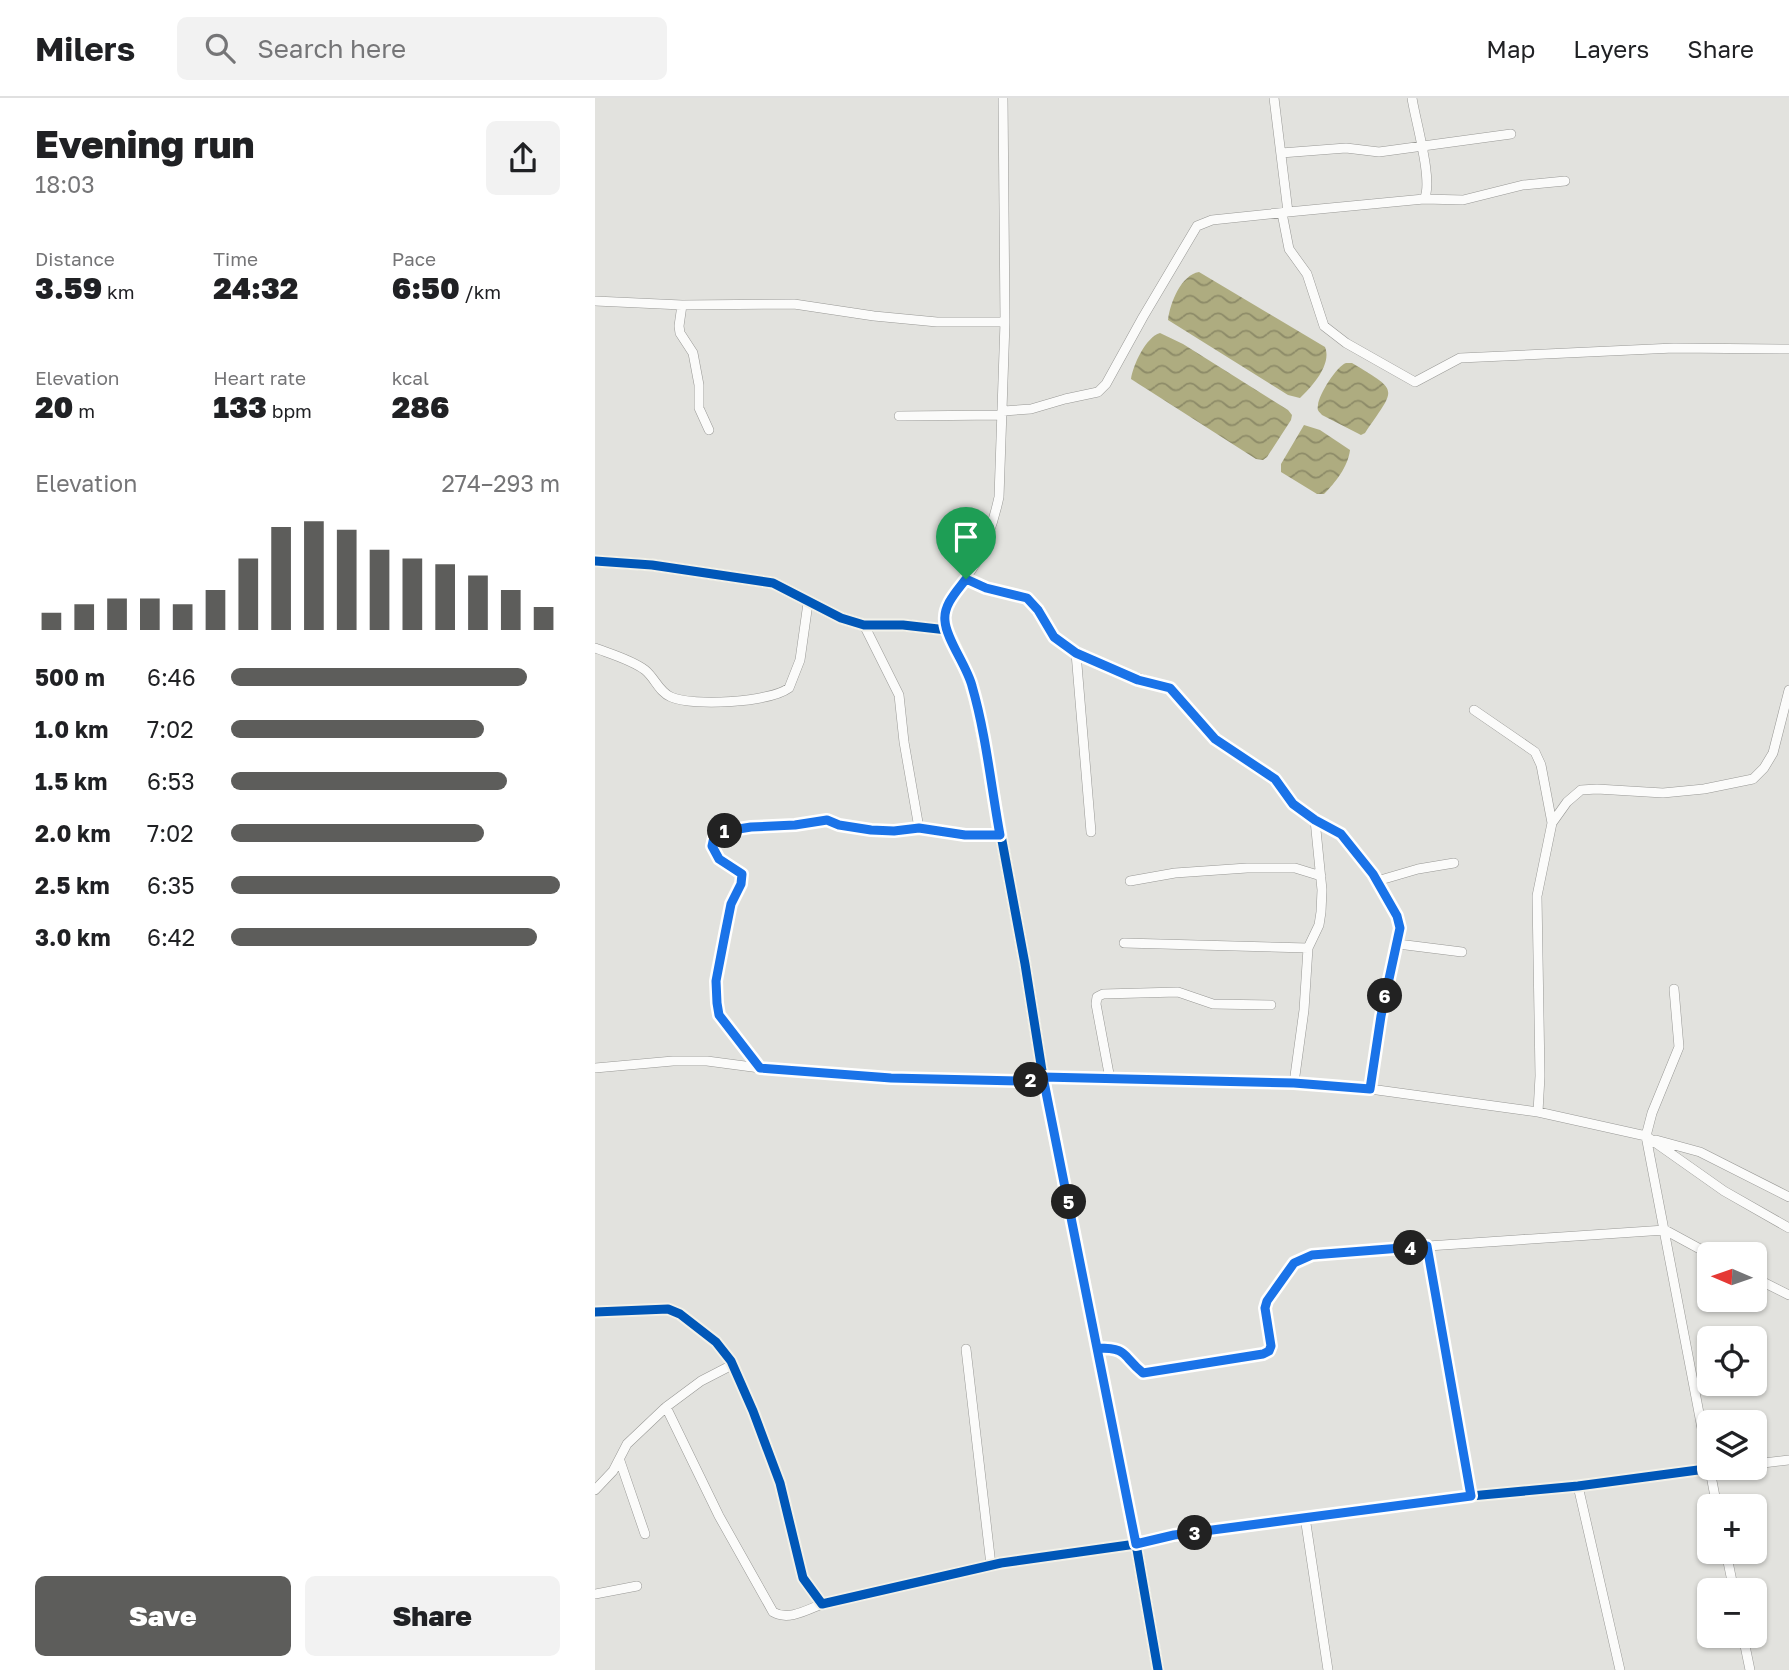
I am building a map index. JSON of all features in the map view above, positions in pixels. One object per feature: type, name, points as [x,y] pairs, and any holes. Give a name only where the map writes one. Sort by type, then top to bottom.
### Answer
[{"type":"street","points":[[1003,98],[1005,322],[999,497],[993,524],[977,560],[946,610],[947,630],[972,685],[1025,964],[1043,1077],[1136,1544],[1158,1670]]},
{"type":"street","points":[[1274,98],[1289,248],[1307,274],[1324,326],[1415,382],[1460,358],[1674,348],[1789,349]]},
{"type":"street","points":[[1412,98],[1422,146],[1427,193],[1424,199]]},
{"type":"street","points":[[1281,153],[1346,148],[1379,152],[1511,134]]},
{"type":"street","points":[[899,416],[1031,410],[1098,392],[1107,384],[1197,226],[1212,220],[1424,199],[1463,200],[1523,185],[1565,181]]},
{"type":"street","points":[[595,302],[682,305],[794,304],[937,322],[1005,322]]},
{"type":"street","points":[[682,305],[680,333],[693,354],[699,384],[699,408],[709,430]]},
{"type":"street","points":[[595,561],[652,565],[773,583],[808,603],[841,618],[865,625],[903,625],[947,630]]},
{"type":"street","points":[[966,579],[986,588],[1027,598],[1038,610],[1054,637],[1076,653],[1125,675],[1170,688],[1215,739],[1275,779],[1293,804],[1341,834],[1359,854],[1397,916],[1400,928],[1381,1016],[1370,1089]]},
{"type":"street","points":[[595,648],[641,667],[672,698],[708,704],[778,693],[789,688],[800,660],[808,603]]},
{"type":"street","points":[[865,625],[899,695],[919,828]]},
{"type":"street","points":[[1076,653],[1091,832]]},
{"type":"street","points":[[1552,824],[1567,802],[1581,790],[1663,793],[1704,789],[1753,779],[1764,768],[1773,752],[1789,690]]},
{"type":"street","points":[[1474,710],[1535,752],[1541,765],[1552,824],[1537,897],[1540,1076],[1538,1112]]},
{"type":"street","points":[[760,1068],[719,1015],[716,981],[731,904],[741,884],[742,874],[719,859],[712,846],[714,837],[720,832],[751,827],[827,820],[839,825],[871,830],[919,828],[965,835],[1000,835]]},
{"type":"street","points":[[1294,1083],[1304,1010],[1308,948],[1319,925],[1322,890],[1315,820]]},
{"type":"street","points":[[1377,881],[1418,869],[1454,863]]},
{"type":"street","points":[[1131,881],[1175,873],[1258,868],[1295,868],[1321,876]]},
{"type":"street","points":[[1124,943],[1308,948]]},
{"type":"street","points":[[1398,944],[1462,952]]},
{"type":"street","points":[[1674,989],[1679,1047],[1652,1113],[1649,1138],[1700,1410]]},
{"type":"street","points":[[1109,1079],[1096,1004],[1097,997],[1103,994],[1178,992],[1213,1004],[1271,1004]]},
{"type":"street","points":[[595,1068],[673,1061],[707,1061],[891,1078],[1022,1081],[1043,1077],[1294,1083],[1370,1089],[1538,1112],[1649,1138],[1700,1152],[1789,1197]]},
{"type":"street","points":[[1649,1138],[1724,1191],[1789,1228]]},
{"type":"street","points":[[1097,1348],[1123,1350],[1133,1365],[1143,1373],[1263,1354],[1269,1351],[1271,1346],[1265,1308],[1267,1301],[1294,1263],[1312,1255],[1665,1230],[1697,1247]]},
{"type":"street","points":[[1427,1246],[1471,1496]]},
{"type":"street","points":[[1767,1284],[1789,1295]]},
{"type":"street","points":[[595,1312],[668,1309],[680,1314],[716,1342],[732,1365],[780,1482],[803,1578],[822,1604]]},
{"type":"street","points":[[966,1349],[991,1565]]},
{"type":"street","points":[[595,1490],[620,1461],[627,1444],[666,1407],[701,1381],[732,1365]]},
{"type":"street","points":[[666,1407],[719,1516],[773,1612],[778,1616],[991,1565],[1136,1544],[1174,1535],[1471,1496],[1697,1471]]},
{"type":"street","points":[[1767,1463],[1789,1460]]},
{"type":"street","points":[[620,1461],[645,1534]]},
{"type":"street","points":[[1578,1486],[1620,1670]]},
{"type":"street","points":[[1305,1517],[1328,1670]]},
{"type":"street","points":[[595,1594],[637,1586]]},
{"type":"street","points":[[1745,1648],[1750,1670]]},
{"type":"water","points":[[1199,272],[1325,347],[1324,367],[1300,398],[1288,395],[1168,320],[1174,298],[1182,284]]},
{"type":"water","points":[[1160,333],[1183,344],[1288,410],[1292,415],[1291,420],[1267,457],[1263,460],[1256,459],[1131,379],[1141,352],[1150,340]]},
{"type":"water","points":[[1346,363],[1352,363],[1379,380],[1388,392],[1383,407],[1361,435],[1322,415],[1318,409],[1325,388],[1338,369]]},
{"type":"water","points":[[1304,425],[1320,430],[1350,450],[1337,480],[1324,494],[1317,494],[1281,472],[1281,464]]},
{"type":"cycle path","points":[[595,561],[652,565],[773,583],[841,618],[864,625],[903,625],[947,630],[969,680],[978,712],[1043,1077],[1136,1544],[1158,1670]]},
{"type":"cycle path","points":[[595,1312],[668,1309],[680,1314],[716,1342],[731,1361],[780,1483],[803,1578],[822,1604],[1001,1563],[1136,1544],[1174,1535],[1471,1496],[1578,1486],[1697,1470]]},
{"type":"route","points":[[966,579],[950,601],[944,620],[972,685],[1000,835],[965,835],[919,828],[871,830],[839,825],[827,820],[720,832],[714,837],[712,846],[719,859],[742,874],[741,884],[731,904],[716,981],[719,1015],[760,1068],[891,1078],[1022,1081],[1043,1077],[1136,1544],[1174,1535],[1471,1496],[1427,1246],[1312,1255],[1294,1263],[1267,1301],[1265,1308],[1271,1346],[1269,1351],[1263,1354],[1143,1373],[1133,1365],[1123,1350],[1097,1348],[1043,1077],[1294,1083],[1370,1089],[1381,1016],[1400,928],[1397,916],[1373,874],[1341,834],[1293,804],[1275,779],[1215,739],[1170,688],[1138,680],[1076,653],[1054,637],[1038,610],[1027,598],[986,588],[966,579]]}]
